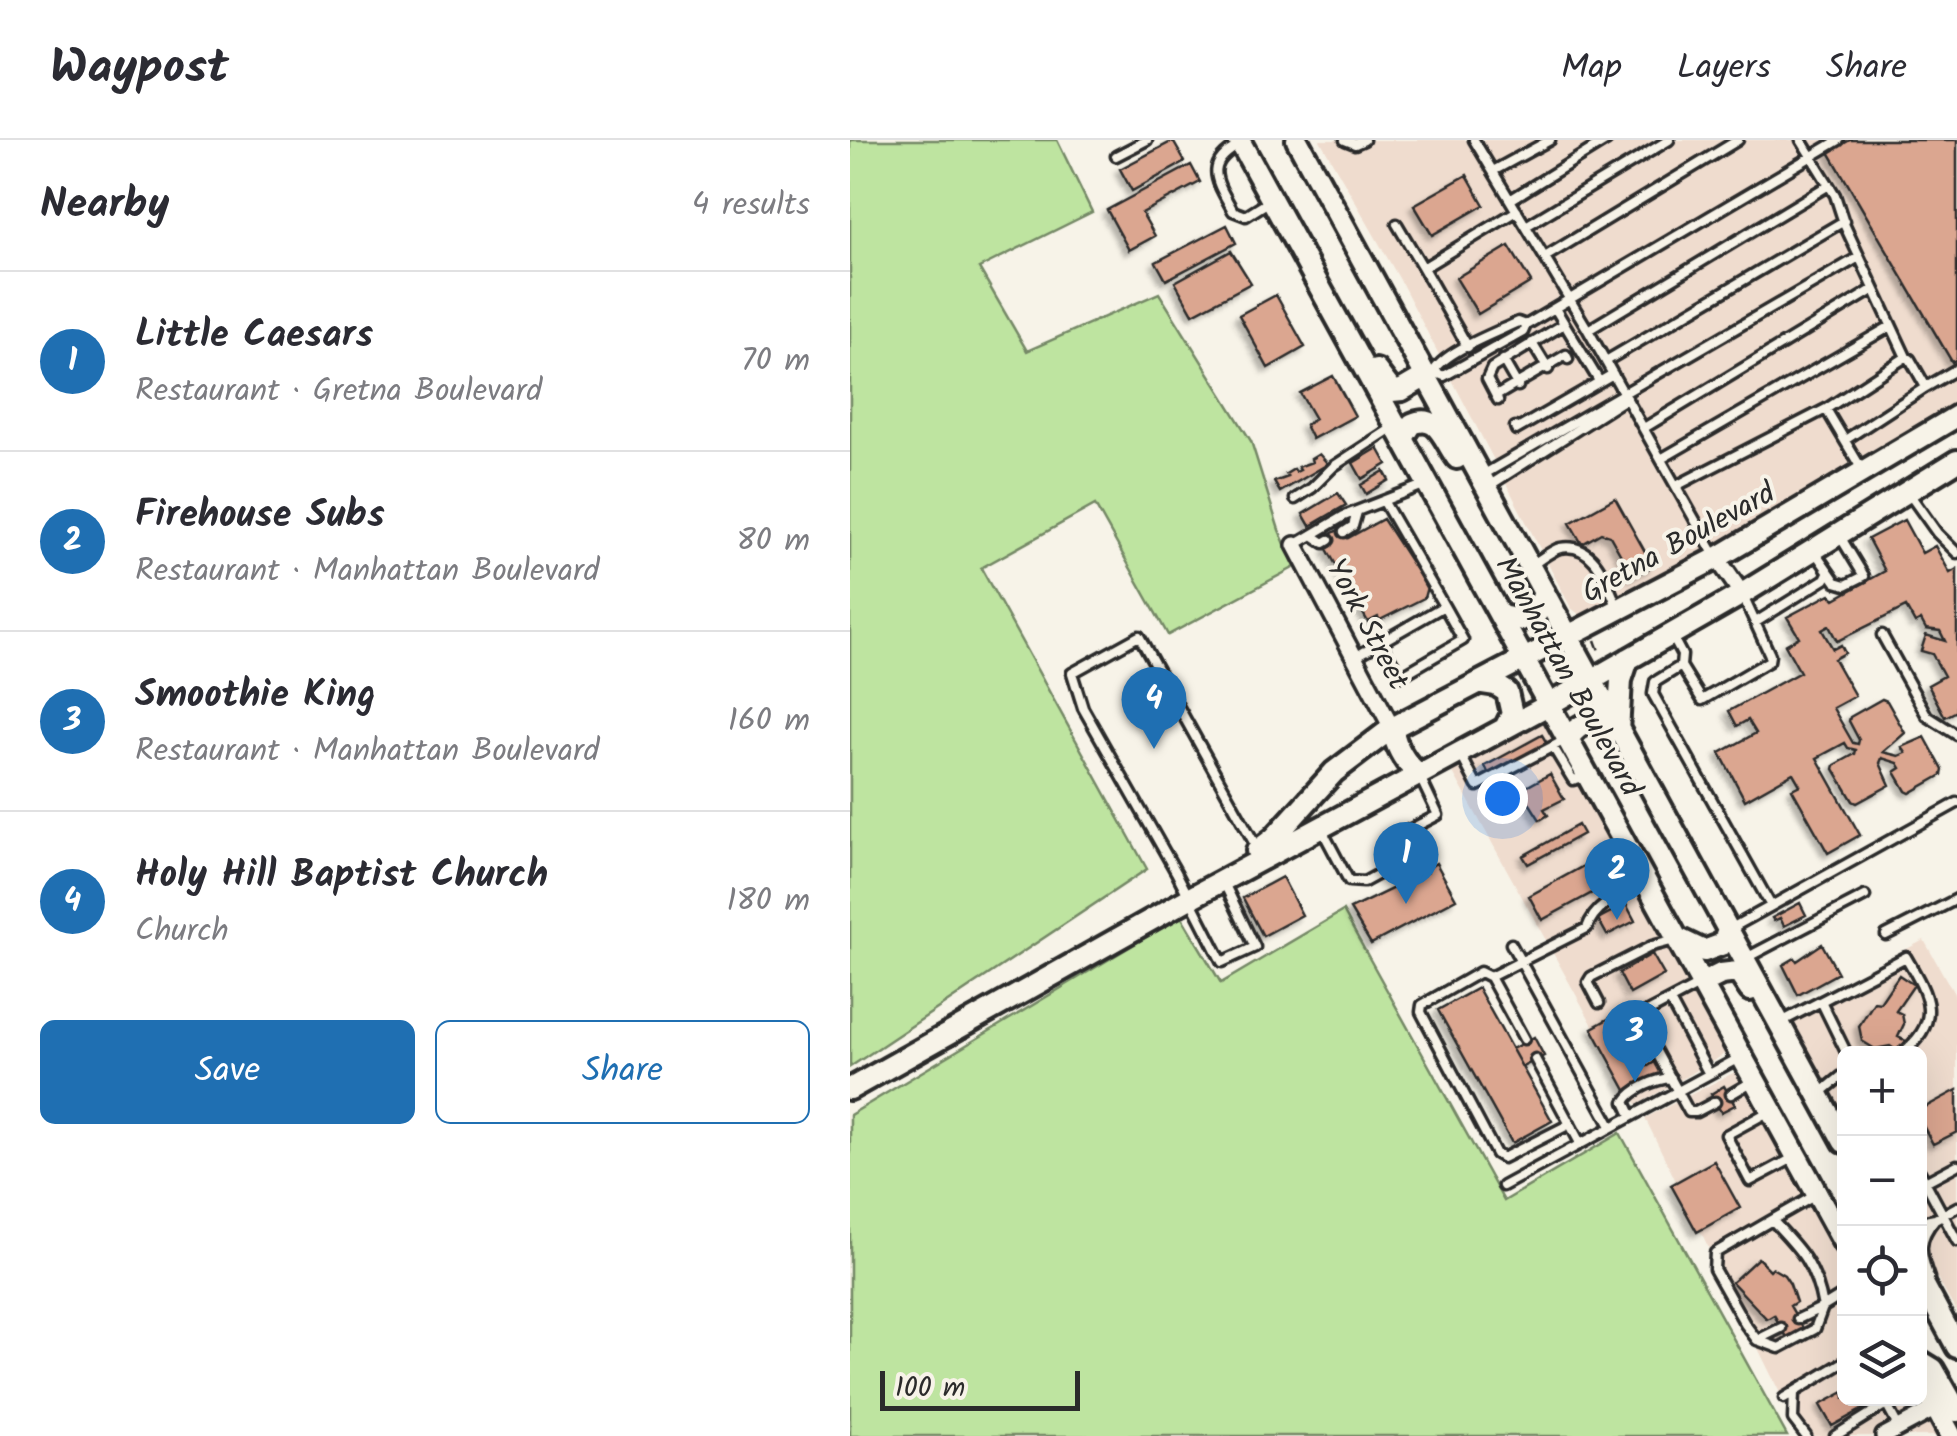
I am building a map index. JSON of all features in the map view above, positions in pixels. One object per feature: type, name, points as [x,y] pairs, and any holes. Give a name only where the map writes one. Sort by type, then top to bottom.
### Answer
[{"type":"street","name":"Manhattan Boulevard","points":[[1298,140],[1430,374],[1618,732],[1841,1136]]},
{"type":"street","name":"Manhattan Boulevard","points":[[1240,142],[1550,704],[1561,742],[1589,775],[1837,1229]]},
{"type":"street","points":[[1338,318],[1352,326],[1383,382],[1392,390],[1402,390],[1430,374]]},
{"type":"street","name":"Gretna Boulevard","points":[[1190,898],[1258,850],[1334,772],[1392,728],[1716,558],[1957,416]]},
{"type":"street","points":[[1399,432],[1420,420],[1435,422],[1465,468],[1482,478]]},
{"type":"street","name":"Gretna Boulevard","points":[[850,1089],[1320,826],[1628,660],[1957,461]]},
{"type":"street","name":"York Street","points":[[1295,544],[1392,728]]},
{"type":"street","points":[[1716,558],[1742,594]]},
{"type":"street","points":[[1501,616],[1521,620],[1537,613],[1544,592]]},
{"type":"street","points":[[1618,732],[1621,680],[1628,660]]},
{"type":"street","points":[[1483,683],[1507,692],[1512,714],[1506,726]]},
{"type":"street","points":[[1561,742],[1582,724],[1592,722],[1604,722],[1618,732]]},
{"type":"street","points":[[1392,728],[1407,765],[1418,773]]},
{"type":"street","points":[[1679,939],[1704,951],[1722,944],[1728,930]]},
{"type":"street","points":[[1703,983],[1721,974],[1738,972],[1766,1019],[1779,1023]]},
{"type":"street","points":[[1927,1292],[1957,1347]]},
{"type":"street","points":[[1927,1365],[1933,1369],[1951,1436]]},
{"type":"street","points":[[1927,1387],[1946,1410]]},
{"type":"street","points":[[1894,1433],[1946,1410]]},
{"type":"lane","points":[[1116,156],[1147,140]]},
{"type":"lane","points":[[1475,140],[1606,361],[1716,558]]},
{"type":"lane","points":[[1492,172],[1550,140]]},
{"type":"lane","points":[[1510,200],[1607,140]]},
{"type":"lane","points":[[1526,226],[1669,140]]},
{"type":"lane","points":[[1545,257],[1738,140]]},
{"type":"lane","points":[[1801,140],[1829,185],[1906,358],[1926,388]]},
{"type":"lane","points":[[1526,325],[1518,322],[1468,346],[1438,362],[1430,374],[1444,376],[1522,332],[1526,325],[1838,140]]},
{"type":"lane","points":[[1240,142],[1221,155],[1216,165],[1216,181],[1234,211],[1246,216],[1272,200]]},
{"type":"lane","points":[[1588,330],[1829,185]]},
{"type":"lane","points":[[1423,268],[1517,211]]},
{"type":"lane","points":[[1606,361],[1844,222]]},
{"type":"lane","points":[[1397,224],[1468,346]]},
{"type":"lane","points":[[1482,478],[1860,257]]},
{"type":"lane","points":[[1644,428],[1874,290]]},
{"type":"lane","points":[[1556,310],[1599,382]]},
{"type":"lane","points":[[1564,324],[1502,360],[1487,379],[1497,398],[1567,357]]},
{"type":"lane","points":[[1661,459],[1892,326]]},
{"type":"lane","points":[[1532,343],[1547,368]]},
{"type":"lane","points":[[1676,486],[1826,409],[1906,358]]},
{"type":"lane","points":[[1502,360],[1518,386]]},
{"type":"lane","points":[[1845,440],[1957,369]]},
{"type":"lane","points":[[1514,427],[1516,430],[1613,374]]},
{"type":"lane","points":[[1826,409],[1864,472]]},
{"type":"lane","points":[[1295,499],[1334,466],[1399,432]]},
{"type":"lane","points":[[1295,544],[1428,483]]},
{"type":"lane","points":[[1907,492],[1957,554]]},
{"type":"lane","points":[[1380,642],[1401,676],[1463,640],[1384,502]]},
{"type":"lane","points":[[1344,532],[1353,526],[1358,512]]},
{"type":"lane","points":[[1312,534],[1324,543],[1329,540]]},
{"type":"lane","points":[[1814,550],[1836,582],[1846,585],[1864,576],[1839,534]]},
{"type":"lane","points":[[1530,566],[1560,548],[1576,550],[1598,562],[1619,610]]},
{"type":"lane","points":[[1756,622],[1825,579],[1828,573]]},
{"type":"lane","points":[[1671,635],[1682,655],[1681,666],[1702,700],[1712,696],[1770,655],[1742,594]]},
{"type":"lane","points":[[1355,657],[1444,606]]},
{"type":"lane","points":[[1882,634],[1927,716],[1957,736]]},
{"type":"lane","points":[[1223,880],[1255,947],[1222,962],[1083,708],[1072,673],[1139,636],[1258,850]]},
{"type":"lane","points":[[1681,666],[1655,682],[1653,694],[1771,906]]},
{"type":"lane","points":[[1459,752],[1477,786],[1561,742]]},
{"type":"lane","points":[[1320,826],[1349,881],[1364,882],[1418,852],[1407,831],[1438,816],[1418,773]]},
{"type":"lane","points":[[1728,930],[1957,803]]},
{"type":"lane","points":[[1490,976],[1587,928],[1592,915],[1606,902],[1648,881]]},
{"type":"lane","points":[[1744,960],[1865,896]]},
{"type":"lane","points":[[1886,935],[1957,899]]},
{"type":"lane","points":[[1598,1003],[1588,982],[1591,977],[1652,946],[1679,939]]},
{"type":"lane","points":[[1511,944],[1611,1126]]},
{"type":"lane","points":[[1779,1023],[1906,957],[1929,997],[1925,1024],[1911,1046]]},
{"type":"lane","points":[[1524,1038],[1490,976],[1480,972],[1422,1005],[1421,1012],[1496,1154],[1503,1158],[1570,1124]]},
{"type":"lane","points":[[1703,983],[1642,1015],[1641,1024],[1690,1112],[1715,1102]]},
{"type":"lane","points":[[1670,1001],[1709,1074]]},
{"type":"lane","points":[[1822,1002],[1843,1046]]},
{"type":"lane","points":[[1503,1186],[1742,1055]]},
{"type":"lane","points":[[1536,1059],[1580,1143]]},
{"type":"lane","points":[[1632,1115],[1625,1102],[1628,1096],[1661,1078],[1671,1078]]},
{"type":"lane","points":[[1818,1094],[1837,1079]]},
{"type":"lane","points":[[1731,1094],[1756,1080]]},
{"type":"lane","points":[[1772,1110],[1726,1135],[1750,1181],[1798,1156]]},
{"type":"lane","points":[[1927,1181],[1957,1165]]},
{"type":"lane","points":[[1927,1187],[1939,1217],[1954,1230],[1957,1241]]},
{"type":"lane","points":[[1772,1220],[1811,1265],[1819,1282],[1823,1307],[1815,1329],[1779,1348],[1756,1340],[1714,1269],[1715,1254],[1726,1244],[1818,1194]]},
{"type":"lane","points":[[1927,1220],[1957,1207]]},
{"type":"lane","points":[[1927,1233],[1939,1217]]},
{"type":"lane","points":[[1798,1319],[1837,1298]]},
{"type":"lane","points":[[1756,1340],[1782,1328]]},
{"type":"lane","points":[[1784,1398],[1837,1366]]},
{"type":"lane","points":[[1794,1392],[1792,1419],[1806,1436]]},
{"type":"lane","points":[[1835,1436],[1880,1406]]},
{"type":"lane","points":[[1888,1406],[1894,1433]]},
{"type":"path","points":[[1593,634],[1604,662]]},
{"type":"shaded area","points":[[1320,140],[1957,140],[1957,405],[1604,609],[1580,615],[1571,608],[1400,280]]},
{"type":"shaded area","points":[[1544,716],[1592,798],[1651,918],[1725,1045],[1725,1053],[1720,1057],[1637,1105],[1450,767]]},
{"type":"shaded area","points":[[1924,940],[1957,999],[1957,1313],[1927,1260],[1927,1046],[1837,1046],[1837,1106],[1784,1013]]},
{"type":"shaded area","points":[[1735,1072],[1748,1079],[1837,1245],[1837,1406],[1926,1406],[1942,1436],[1801,1436],[1645,1118]]},
{"type":"green space","points":[[850,140],[1057,140],[1092,212],[979,268],[1027,351],[1159,293],[1251,441],[1295,567],[1168,635],[1095,505],[981,568],[1147,869],[850,1067]]},
{"type":"green space","points":[[1343,911],[1504,1201],[1620,1133],[1787,1436],[850,1436],[850,1115],[1181,916],[1221,983]]},
{"type":"building","points":[[1850,140],[1957,140],[1957,359],[1952,362],[1829,152]]},
{"type":"building","points":[[1173,141],[1185,162],[1132,191],[1120,169]]},
{"type":"building","points":[[1191,165],[1200,182],[1142,213],[1155,236],[1129,250],[1107,210]]},
{"type":"building","points":[[1467,175],[1484,205],[1432,235],[1414,205]]},
{"type":"building","points":[[1227,225],[1236,243],[1166,280],[1156,262]]},
{"type":"building","points":[[1509,246],[1531,282],[1478,314],[1456,278]]},
{"type":"building","points":[[1231,251],[1251,283],[1193,314],[1175,282]]},
{"type":"building","points":[[1276,295],[1305,347],[1268,368],[1239,315]]},
{"type":"building","points":[[1333,376],[1355,416],[1312,439],[1305,425],[1315,419],[1300,393]]},
{"type":"building","points":[[1378,448],[1387,464],[1362,479],[1353,463]]},
{"type":"building","points":[[1319,454],[1328,464],[1280,492],[1274,482],[1288,477],[1286,474],[1294,469],[1300,470],[1298,467],[1312,462]]},
{"type":"building","points":[[1384,471],[1389,480],[1366,494],[1361,485]]},
{"type":"building","points":[[1338,493],[1346,505],[1310,526],[1303,514]]},
{"type":"building","points":[[1615,498],[1653,566],[1633,577],[1610,536],[1601,533],[1582,544],[1570,523]]},
{"type":"building","points":[[1383,519],[1427,587],[1424,598],[1368,622],[1327,549],[1332,546],[1327,536],[1342,528],[1348,538]]},
{"type":"building","points":[[1904,520],[1922,553],[1935,546],[1950,573],[1957,569],[1957,711],[1945,717],[1928,685],[1944,676],[1932,654],[1921,651],[1926,635],[1945,641],[1940,631],[1926,629],[1921,620],[1915,623],[1906,607],[1837,641],[1829,626],[1822,630],[1833,649],[1841,645],[1845,653],[1834,659],[1855,696],[1833,708],[1853,743],[1858,744],[1859,740],[1850,717],[1882,699],[1887,701],[1905,733],[1883,752],[1899,756],[1906,753],[1902,747],[1925,737],[1943,770],[1942,775],[1910,793],[1895,772],[1901,768],[1898,763],[1882,758],[1880,763],[1890,785],[1857,803],[1834,769],[1856,750],[1845,743],[1817,758],[1860,835],[1828,853],[1792,789],[1800,785],[1793,773],[1745,800],[1720,753],[1756,733],[1748,720],[1737,726],[1729,711],[1800,672],[1785,645],[1799,637],[1787,617],[1830,594],[1835,599],[1885,571],[1868,539]]},
{"type":"building","points":[[1542,735],[1548,745],[1490,777],[1485,766]]},
{"type":"building","points":[[1550,774],[1564,799],[1544,809],[1548,815],[1540,820],[1521,790]]},
{"type":"building","points":[[1578,825],[1583,834],[1528,864],[1523,856]]},
{"type":"building","points":[[1436,863],[1456,899],[1371,944],[1350,909],[1427,872]]},
{"type":"building","points":[[1589,863],[1603,887],[1542,920],[1529,896]]},
{"type":"building","points":[[1282,877],[1302,915],[1263,936],[1243,898]]},
{"type":"building","points":[[1800,903],[1806,915],[1784,926],[1780,918],[1772,918]]},
{"type":"building","points":[[1626,904],[1635,921],[1607,935],[1598,919]]},
{"type":"building","points":[[1822,944],[1838,973],[1798,995],[1783,965],[1795,958],[1797,961]]},
{"type":"building","points":[[1652,954],[1664,975],[1630,994],[1619,973]]},
{"type":"building","points":[[1899,975],[1914,985],[1896,1011],[1902,1014],[1904,1024],[1898,1037],[1906,1041],[1903,1046],[1870,1046],[1862,1041],[1859,1026],[1874,1002],[1880,1003]]},
{"type":"building","points":[[1478,988],[1552,1121],[1512,1143],[1438,1010]]},
{"type":"building","points":[[1619,1013],[1648,1066],[1658,1060],[1664,1071],[1627,1092],[1592,1028]]},
{"type":"building","points":[[1534,1037],[1544,1056],[1522,1067],[1512,1049]]},
{"type":"building","points":[[1724,1086],[1735,1105],[1721,1112],[1711,1094]]},
{"type":"building","points":[[1957,1090],[1957,1132],[1933,1144],[1927,1133],[1927,1106]]},
{"type":"building","points":[[1714,1161],[1740,1208],[1697,1232],[1671,1185]]},
{"type":"building","points":[[1758,1258],[1770,1270],[1784,1275],[1790,1284],[1796,1302],[1790,1306],[1804,1330],[1788,1339],[1774,1315],[1767,1319],[1732,1282]]},
{"type":"building","points":[[1837,1396],[1837,1406],[1869,1406],[1832,1426],[1820,1405]]},
{"type":"place","name":"Holy Hill Baptist Church","points":[[1154,749]]},
{"type":"place","name":"Little Caesars","points":[[1406,904]]},
{"type":"place","name":"Firehouse Subs","points":[[1617,920]]},
{"type":"place","name":"Smoothie King","points":[[1635,1082]]}]
